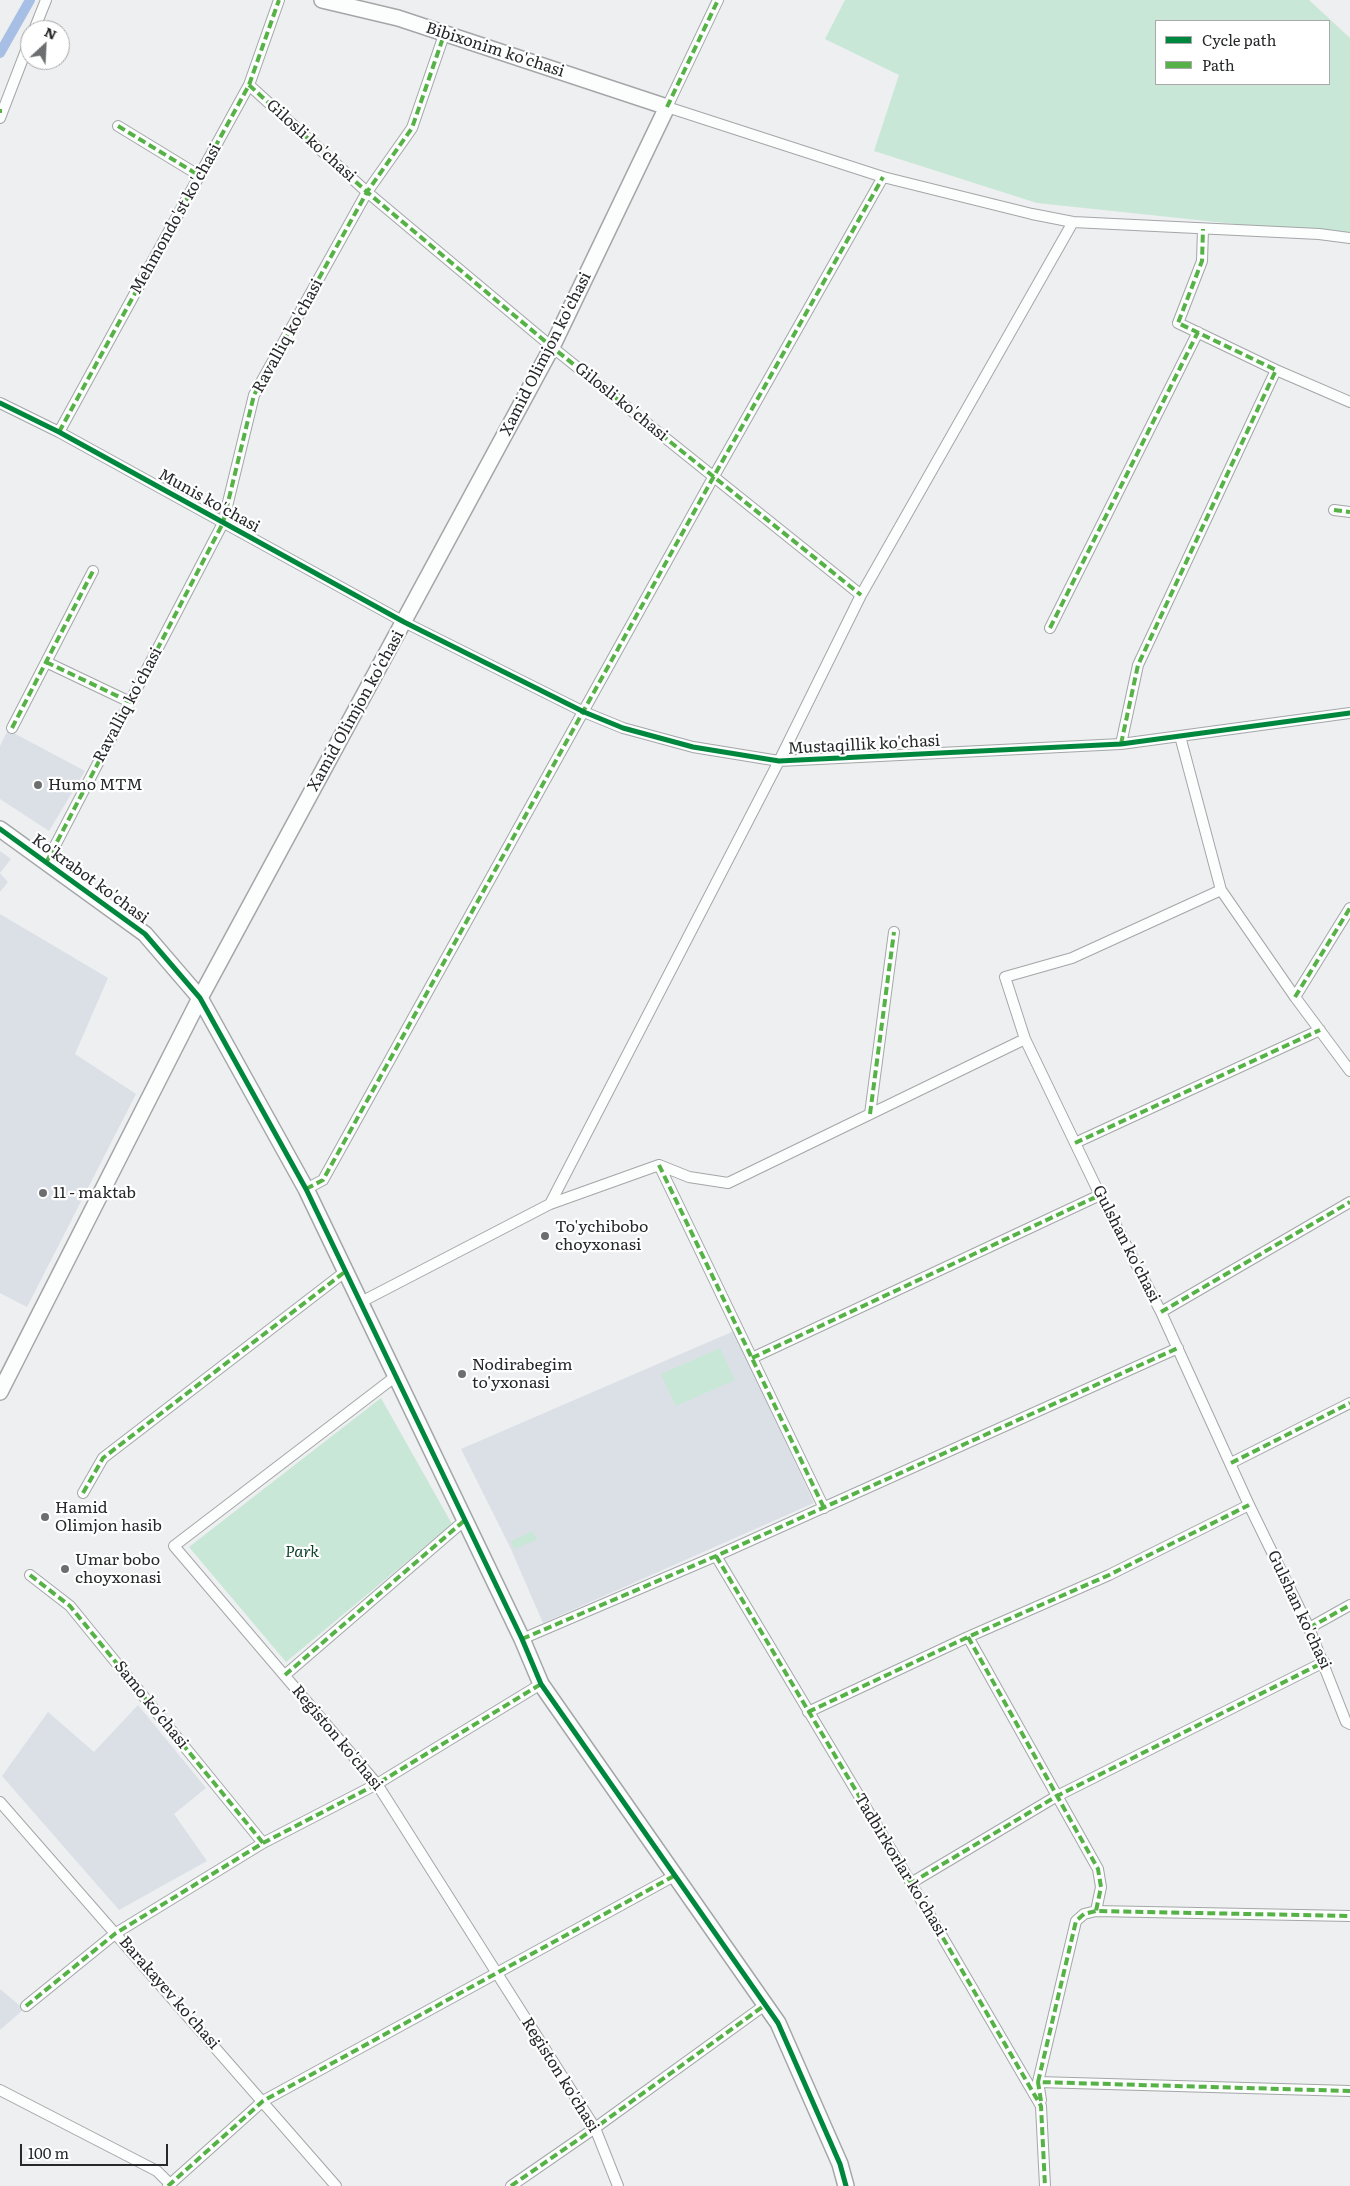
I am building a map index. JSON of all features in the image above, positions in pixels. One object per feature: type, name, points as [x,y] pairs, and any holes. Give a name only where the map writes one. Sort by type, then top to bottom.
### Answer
[{"type":"main road","name":"Bibixonim ko'chasi","points":[[322,0],[398,18],[445,32],[667,107]]},
{"type":"main road","name":"Xamid Olimjon ko'chasi","points":[[0,1392],[200,998],[552,347],[667,107]]},
{"type":"main road","name":"Ko'krabot ko'chasi","points":[[0,829],[145,934],[200,998],[306,1189],[522,1639],[541,1684],[778,2023],[840,2164],[846,2186]]},
{"type":"street","points":[[38,20],[46,0]]},
{"type":"street","name":"Mehmondo'st ko'chasi","points":[[59,432],[249,85],[279,0]]},
{"type":"street","name":"Xamid Olimjon ko'chasi","points":[[667,107],[718,0]]},
{"type":"street","name":"Ravalliq ko'chasi","points":[[46,863],[223,523],[254,395],[367,192],[412,128],[445,32]]},
{"type":"street","points":[[1,113],[20,65]]},
{"type":"street","name":"Gilosli ko'chasi","points":[[249,85],[367,192],[552,347],[861,595]]},
{"type":"street","points":[[667,107],[883,177],[1072,222],[1350,238]]},
{"type":"street","points":[[118,126],[200,176]]},
{"type":"street","points":[[306,1189],[323,1180],[714,476],[883,177]]},
{"type":"street","points":[[550,1204],[780,761],[861,595],[1072,222]]},
{"type":"street","points":[[1203,229],[1202,261],[1178,323],[1276,370],[1350,402]]},
{"type":"street","points":[[1050,628],[1198,332]]},
{"type":"street","points":[[1121,744],[1138,665],[1276,370]]},
{"type":"street","name":"Munis ko'chasi","points":[[0,403],[59,432],[404,622]]},
{"type":"street","points":[[1334,510],[1350,512]]},
{"type":"street","points":[[12,728],[93,571]]},
{"type":"street","name":"Mustaqillik ko'chasi","points":[[404,622],[584,712],[623,728],[693,747],[780,761],[1121,744],[1350,713]]},
{"type":"street","points":[[46,662],[130,702]]},
{"type":"street","points":[[1180,736],[1221,890],[1295,997],[1350,1072]]},
{"type":"street","name":"Gulshan ko'chasi","points":[[1221,890],[1072,958],[1005,977],[1024,1038],[1100,1195],[1161,1312],[1249,1504],[1309,1628],[1348,1723]]},
{"type":"street","points":[[1295,997],[1350,908]]},
{"type":"street","points":[[870,1114],[894,932]]},
{"type":"street","points":[[1075,1143],[1320,1030]]},
{"type":"street","points":[[361,1302],[550,1204],[659,1166],[689,1176],[728,1183],[1024,1038]]},
{"type":"street","points":[[659,1166],[824,1508]]},
{"type":"street","points":[[752,1358],[1100,1195]]},
{"type":"street","points":[[1161,1312],[1350,1202]]},
{"type":"street","points":[[83,1493],[103,1458],[346,1271]]},
{"type":"street","points":[[522,1639],[716,1556],[1178,1348]]},
{"type":"street","name":"Registon ko'chasi","points":[[396,1376],[174,1546],[377,1784],[595,2128],[618,2186]]},
{"type":"street","points":[[1231,1464],[1350,1403]]},
{"type":"street","points":[[808,1712],[968,1637],[1110,1575],[1249,1504]]},
{"type":"street","points":[[285,1675],[465,1520]]},
{"type":"street","name":"Tadbirkorlar ko'chasi","points":[[716,1556],[911,1883],[1041,2106],[1045,2186]]},
{"type":"street","name":"Samo ko'chasi","points":[[30,1575],[70,1606],[263,1844]]},
{"type":"street","points":[[1309,1628],[1350,1605]]},
{"type":"street","points":[[968,1637],[1098,1869],[1101,1887],[1096,1911]]},
{"type":"street","points":[[911,1883],[1057,1796],[1324,1662]]},
{"type":"street","points":[[26,2006],[116,1933],[263,1844],[377,1784],[541,1684]]},
{"type":"street","name":"Barakayev ko'chasi","points":[[0,1802],[336,2186]]},
{"type":"street","points":[[0,2090],[157,2171],[169,2185],[263,2101],[674,1876]]},
{"type":"street","points":[[1041,2106],[1038,2082],[1076,1921],[1084,1914],[1096,1911],[1350,1916]]},
{"type":"street","points":[[511,2186],[595,2128],[765,2005]]},
{"type":"street","points":[[1038,2082],[1350,2091]]},
{"type":"shaded area","name":"Humo MTM","points":[[8,730],[85,771],[49,831],[0,799],[0,746]]},
{"type":"shaded area","points":[[0,851],[11,859],[0,873]]},
{"type":"shaded area","points":[[0,873],[8,882],[0,892]]},
{"type":"shaded area","name":"11 - maktab","points":[[0,914],[108,978],[75,1054],[136,1094],[27,1307],[0,1293]]},
{"type":"shaded area","points":[[734,1331],[814,1503],[543,1623],[510,1547],[461,1449]]},
{"type":"shaded area","points":[[138,1705],[206,1788],[174,1814],[207,1861],[119,1910],[2,1776],[48,1712],[94,1752]]},
{"type":"shaded area","points":[[0,1989],[24,2009],[0,2030]]},
{"type":"green space","points":[[845,0],[1309,0],[1350,38],[1350,233],[1283,229],[1037,203],[874,151],[899,75],[825,39]]},
{"type":"green space","points":[[720,1348],[735,1380],[676,1406],[661,1374]]},
{"type":"green space","name":"Park","points":[[381,1398],[452,1524],[286,1662],[189,1547]]},
{"type":"green space","points":[[533,1531],[537,1540],[514,1549],[511,1541]]},
{"type":"waterway","points":[[0,53],[30,0]]},
{"type":"marked path","points":[[59,432],[249,85],[279,0]]},
{"type":"marked path","points":[[667,107],[718,0]]},
{"type":"marked path","points":[[46,863],[223,523],[254,395],[367,192],[412,128],[445,32]]},
{"type":"marked path","points":[[249,85],[367,192],[552,347],[861,595]]},
{"type":"marked path","points":[[118,126],[200,176]]},
{"type":"marked path","points":[[306,1189],[323,1180],[714,476],[883,177]]},
{"type":"marked path","points":[[1121,744],[1138,665],[1276,370],[1178,323],[1202,261],[1203,229]]},
{"type":"marked path","points":[[1050,628],[1198,332]]},
{"type":"marked path","points":[[1334,510],[1350,512]]},
{"type":"marked path","points":[[12,728],[93,571]]},
{"type":"marked path","points":[[46,662],[130,702]]},
{"type":"marked path","points":[[1295,997],[1350,908]]},
{"type":"marked path","points":[[870,1114],[894,932]]},
{"type":"marked path","points":[[1075,1143],[1320,1030]]},
{"type":"marked path","points":[[659,1165],[824,1508]]},
{"type":"marked path","points":[[752,1358],[1100,1195]]},
{"type":"marked path","points":[[1161,1312],[1350,1202]]},
{"type":"marked path","points":[[83,1493],[103,1458],[346,1271]]},
{"type":"marked path","points":[[522,1639],[716,1556],[1178,1348]]},
{"type":"marked path","points":[[1231,1463],[1350,1403]]},
{"type":"marked path","points":[[808,1712],[968,1637],[1109,1575],[1249,1505]]},
{"type":"marked path","points":[[285,1675],[465,1520]]},
{"type":"marked path","points":[[716,1556],[911,1883],[1041,2106],[1045,2186]]},
{"type":"marked path","points":[[30,1575],[70,1606],[263,1843]]},
{"type":"marked path","points":[[1309,1628],[1350,1605]]},
{"type":"marked path","points":[[968,1637],[1098,1869],[1101,1887],[1096,1911],[1350,1916]]},
{"type":"marked path","points":[[911,1883],[1057,1796],[1324,1662]]},
{"type":"marked path","points":[[26,2006],[116,1933],[263,1843],[377,1784],[541,1684]]},
{"type":"marked path","points":[[168,2186],[263,2101],[674,1876]]},
{"type":"marked path","points":[[1038,2082],[1076,1921],[1084,1914],[1096,1911]]},
{"type":"marked path","points":[[511,2186],[595,2128],[765,2005]]},
{"type":"marked path","points":[[1041,2101],[1038,2082],[1350,2091]]},
{"type":"cycle path","points":[[0,403],[59,432],[404,622],[584,712],[623,728],[693,747],[779,761],[1121,744],[1350,713]]},
{"type":"cycle path","points":[[0,829],[145,934],[200,998],[306,1189],[522,1639],[541,1684],[778,2023],[840,2164],[846,2186]]},
{"type":"place","name":"Humo MTM","points":[[38,785]]},
{"type":"place","name":"11 - maktab","points":[[43,1193]]},
{"type":"place","name":"To'ychibobo choyxonasi","points":[[545,1236]]},
{"type":"place","name":"Nodirabegim to'yxonasi","points":[[462,1374]]},
{"type":"place","name":"Hamid Olimjon hasib","points":[[45,1517]]},
{"type":"place","name":"Umar bobo choyxonasi","points":[[65,1569]]}]
